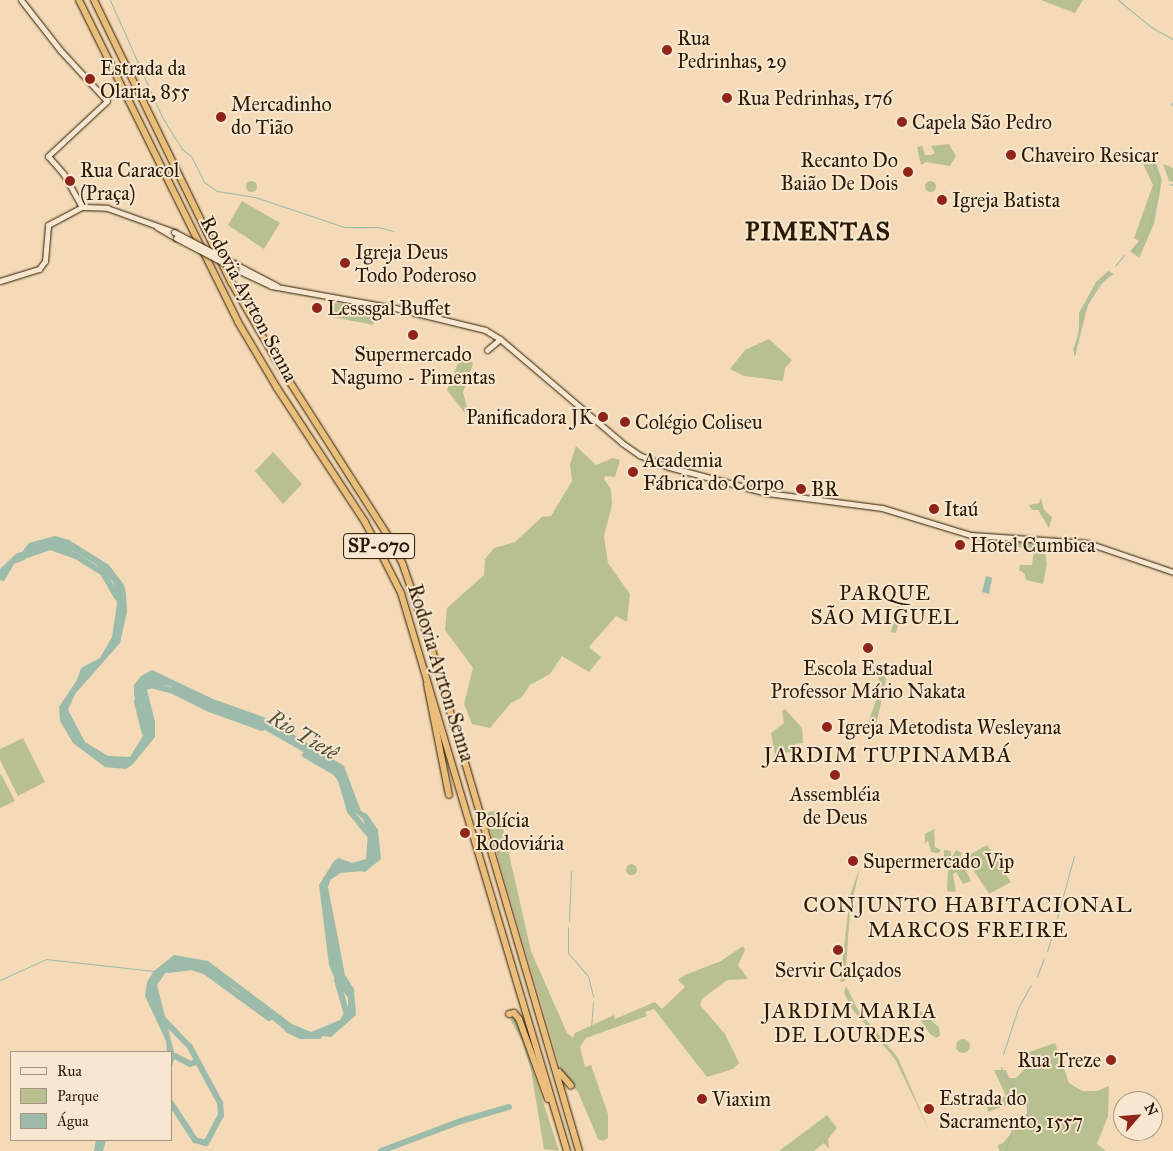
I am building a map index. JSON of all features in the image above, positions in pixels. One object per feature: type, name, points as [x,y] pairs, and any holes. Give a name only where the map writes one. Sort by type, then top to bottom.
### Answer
[{"type":"highway","name":"Rodovia Ayrton Senna","points":[[79,0],[238,322],[384,555],[401,593],[426,671],[567,1151]]},
{"type":"highway","name":"Rodovia Ayrton Senna","points":[[94,0],[231,282],[291,384],[390,539],[403,565],[430,644],[579,1151]]},
{"type":"highway","points":[[426,671],[427,694],[449,795]]},
{"type":"highway","points":[[535,1002],[559,1071],[571,1086],[563,1087],[562,1092]]},
{"type":"highway","points":[[509,1014],[514,1013],[519,1019],[542,1086],[554,1109]]},
{"type":"main road","points":[[22,0],[60,50],[107,101],[48,156],[63,173],[82,207]]},
{"type":"main road","points":[[0,281],[39,269],[45,261],[48,225],[82,207],[107,208],[174,232],[235,267]]},
{"type":"main road","points":[[152,224],[176,238],[277,286],[458,321],[485,330],[500,339],[622,443],[639,454],[670,467],[767,493],[882,508],[971,535],[1088,543],[1173,572]]},
{"type":"main road","points":[[487,350],[500,339]]},
{"type":"green space","points":[[1041,0],[1083,0],[1075,13]]},
{"type":"green space","points":[[949,144],[956,156],[950,166],[926,162],[921,165],[917,147],[922,146],[925,155],[931,155],[935,153],[931,146]]},
{"type":"green space","points":[[1145,156],[1155,160],[1162,180],[1154,224],[1139,258],[1130,251],[1139,241],[1134,238],[1153,185],[1143,164]]},
{"type":"green space","points":[[1163,164],[1173,168],[1173,182],[1169,181]]},
{"type":"green space","points":[[251,180],[257,186],[251,192],[245,186]]},
{"type":"green space","points":[[930,180],[936,186],[930,192],[924,186]]},
{"type":"green space","points":[[242,201],[280,223],[264,249],[228,225]]},
{"type":"green space","points":[[1108,271],[1114,274],[1099,285],[1088,305],[1075,356],[1073,349],[1079,335],[1079,313],[1096,282]]},
{"type":"green space","points":[[335,303],[373,308],[377,317],[373,325],[328,316]]},
{"type":"green space","points":[[769,339],[792,360],[785,368],[783,381],[744,376],[730,369],[745,350]]},
{"type":"green space","points":[[468,357],[473,364],[463,392],[468,411],[464,412],[447,390],[458,363]]},
{"type":"green space","points":[[576,446],[596,465],[613,458],[620,460],[615,477],[605,476],[604,479],[611,489],[612,505],[604,536],[608,563],[630,594],[627,622],[616,616],[589,647],[601,657],[589,672],[562,656],[550,674],[530,685],[522,697],[511,703],[490,728],[472,724],[464,704],[473,668],[445,630],[447,608],[484,575],[485,559],[494,548],[515,542],[542,517],[551,516],[572,481],[570,464]]},
{"type":"green space","points":[[273,452],[302,484],[283,504],[255,471]]},
{"type":"green space","points":[[1041,498],[1044,510],[1052,517],[1049,528],[1038,510],[1032,510],[1029,505],[1039,503]]},
{"type":"green space","points":[[1015,540],[1044,543],[1047,564],[1043,584],[1026,580],[1025,574],[1019,570],[1020,565],[1032,565],[1034,550],[1019,547]]},
{"type":"green space","points":[[898,603],[903,604],[896,633],[891,632]]},
{"type":"green space","points":[[883,673],[886,679],[873,740],[869,732],[869,720],[881,686],[877,675]]},
{"type":"green space","points":[[785,709],[802,728],[803,743],[795,744],[797,750],[786,753],[782,748],[780,754],[775,755],[771,733],[784,723],[782,711]]},
{"type":"green space","points":[[23,738],[45,782],[18,796],[0,760],[0,749]]},
{"type":"green space","points":[[0,775],[15,801],[0,808]]},
{"type":"green space","points":[[499,810],[531,951],[567,1033],[573,1038],[575,1033],[614,1015],[615,1019],[655,1002],[662,1009],[685,987],[678,980],[685,975],[721,961],[743,946],[745,950],[738,965],[748,979],[727,980],[702,999],[700,1005],[725,1034],[739,1063],[733,1069],[707,1077],[654,1009],[645,1012],[647,1016],[586,1038],[580,1047],[585,1067],[591,1065],[608,1114],[608,1138],[603,1141],[598,1139],[578,1092],[562,1073],[485,813]]},
{"type":"green space","points":[[934,829],[935,847],[941,850],[938,853],[931,852],[928,840],[925,844],[925,834]]},
{"type":"green space","points":[[987,845],[1011,882],[989,894],[965,857]]},
{"type":"green space","points":[[944,850],[951,851],[951,859],[956,850],[962,853],[960,858],[971,881],[963,884],[956,872],[953,874],[956,891],[953,892],[947,891],[948,870],[943,866],[935,867],[934,863],[944,860]]},
{"type":"green space","points":[[631,863],[637,869],[631,875],[625,869]]},
{"type":"green space","points":[[860,867],[850,911],[845,981],[840,982],[850,895]]},
{"type":"green space","points":[[846,986],[858,1010],[898,1058],[929,1130],[895,1059],[852,1009],[844,993]]},
{"type":"green space","points":[[920,1011],[939,1027],[940,1036],[936,1038],[930,1034],[917,1015]]},
{"type":"green space","points":[[514,1016],[559,1151],[544,1149],[531,1070],[522,1041],[510,1019]]},
{"type":"green space","points":[[963,1039],[968,1041],[970,1046],[968,1051],[963,1053],[958,1051],[956,1046],[958,1041]]},
{"type":"green space","points":[[1055,1043],[1069,1083],[1082,1091],[1097,1091],[1109,1086],[1108,1116],[1097,1144],[1106,1151],[999,1151],[998,1145],[1003,1143],[1028,1113],[1027,1105],[1016,1101],[988,1112],[987,1105],[1006,1096],[994,1070],[1006,1070],[1009,1078],[1016,1078],[1032,1062],[1029,1052]]},
{"type":"green space","points":[[827,1115],[837,1128],[828,1139],[829,1149],[824,1143],[814,1151],[779,1151]]},
{"type":"water","name":"Rio Tietê","points":[[55,536],[69,540],[109,565],[124,585],[127,612],[120,643],[75,694],[68,710],[85,742],[108,756],[130,757],[144,734],[141,704],[134,696],[134,685],[141,676],[152,670],[213,699],[269,719],[344,766],[361,811],[367,814],[378,830],[381,859],[365,872],[343,868],[333,873],[328,887],[345,975],[354,989],[356,1015],[331,1037],[287,1032],[234,988],[193,965],[179,966],[166,972],[157,985],[175,1056],[172,1066],[172,1051],[167,1051],[166,1041],[145,996],[147,982],[154,971],[174,955],[208,961],[292,1024],[311,1032],[340,1020],[348,1006],[348,998],[336,982],[329,965],[319,885],[334,861],[339,858],[352,863],[366,859],[368,833],[363,819],[345,804],[343,781],[333,769],[251,722],[192,700],[170,686],[160,685],[147,690],[155,722],[155,737],[133,764],[126,769],[105,767],[73,743],[60,721],[59,707],[77,680],[81,668],[100,658],[112,637],[117,604],[113,582],[97,565],[75,552],[50,546],[33,550],[24,560],[14,564],[4,581],[0,580],[0,569],[17,553],[22,552],[29,543]]},
{"type":"water","points":[[986,576],[992,578],[989,594],[982,592]]},
{"type":"water","points":[[96,1141],[106,1141],[103,1151],[94,1151]]},
{"type":"waterway","points":[[110,0],[162,117],[182,149],[191,156],[204,182],[217,191],[255,197],[344,227],[378,227],[393,231]]},
{"type":"waterway","points":[[1118,0],[1151,27],[1173,39]]},
{"type":"waterway","points":[[1171,105],[1173,101]]},
{"type":"waterway","points":[[1133,250],[1147,233],[1158,192],[1159,180],[1152,161]]},
{"type":"waterway","points":[[1169,184],[1173,185]]},
{"type":"waterway","points":[[1115,266],[1124,255]]},
{"type":"waterway","points":[[1074,355],[1082,311],[1109,271]]},
{"type":"waterway","name":"Rio Tietê","points":[[24,556],[50,547],[76,556],[103,573],[117,597]]},
{"type":"waterway","name":"Rio Tietê","points":[[151,685],[173,691],[209,709],[262,728]]},
{"type":"waterway","name":"Rio Tietê","points":[[140,690],[137,702],[145,733]]},
{"type":"waterway","name":"Rio Tietê","points":[[305,755],[336,773],[341,780],[350,811],[370,836]]},
{"type":"waterway","points":[[1057,918],[1074,856]]},
{"type":"waterway","name":"Rio Tietê","points":[[326,879],[340,870],[365,868]]},
{"type":"waterway","points":[[569,921],[571,871]]},
{"type":"waterway","points":[[1047,951],[1057,921]]},
{"type":"waterway","points":[[568,927],[568,953],[588,976],[593,996]]},
{"type":"waterway","points":[[0,980],[46,959],[154,971]]},
{"type":"waterway","points":[[1037,976],[1044,959]]},
{"type":"waterway","name":"Rio Tietê","points":[[168,970],[191,967],[206,972],[269,1018]]},
{"type":"waterway","name":"Rio Tietê","points":[[337,980],[347,1015]]},
{"type":"waterway","points":[[1003,1054],[1018,1008],[1031,985]]},
{"type":"waterway","points":[[591,1029],[593,1002]]},
{"type":"waterway","name":"Rio Tietê","points":[[162,1018],[190,1047],[220,1103],[221,1115],[206,1143],[195,1140],[172,1105]]},
{"type":"waterway","name":"Rio Tietê","points":[[288,1030],[301,1036],[319,1036]]},
{"type":"waterway","points":[[175,1056],[190,1064],[196,1062]]},
{"type":"waterway","points":[[1001,1067],[1003,1074],[1025,1100],[1027,1107],[1027,1114],[1013,1126],[1005,1151]]},
{"type":"waterway","points":[[381,1151],[461,1121],[509,1107]]},
{"type":"place","name":"Rua Pedrinhas, 29","points":[[667,50]]},
{"type":"place","name":"Estrada da Olaria, 855","points":[[90,79]]},
{"type":"place","name":"Rua Pedrinhas, 176","points":[[727,98]]},
{"type":"place","name":"Mercadinho do Tião","points":[[221,117]]},
{"type":"place","name":"Capela São Pedro","points":[[902,122]]},
{"type":"place","name":"Chaveiro Resicar","points":[[1011,155]]},
{"type":"place","name":"Recanto Do Baião De Dois","points":[[908,172]]},
{"type":"place","name":"Rua Caracol (Praça)","points":[[70,181]]},
{"type":"place","name":"Igreja Batista","points":[[942,200]]},
{"type":"place","name":"Igreja Deus Todo Poderoso","points":[[345,263]]},
{"type":"place","name":"Lesssgal Buffet","points":[[317,308]]},
{"type":"place","name":"Supermercado Nagumo - Pimentas","points":[[413,335]]},
{"type":"place","name":"Panificadora JK","points":[[603,417]]},
{"type":"place","name":"Colégio Coliseu","points":[[625,422]]},
{"type":"place","name":"Academia Fábrica do Corpo","points":[[633,472]]},
{"type":"place","name":"BR","points":[[801,489]]},
{"type":"place","name":"Itaú","points":[[934,509]]},
{"type":"place","name":"Hotel Cumbica","points":[[960,545]]},
{"type":"place","name":"Escola Estadual Professor Mário Nakata","points":[[868,648]]},
{"type":"place","name":"Igreja Metodista Wesleyana","points":[[827,727]]},
{"type":"place","name":"Assembléia de Deus","points":[[835,775]]},
{"type":"place","name":"Polícia Rodoviária","points":[[465,833]]},
{"type":"place","name":"Supermercado Vip","points":[[853,861]]},
{"type":"place","name":"Servir Calçados","points":[[838,950]]},
{"type":"place","name":"Rua Treze","points":[[1111,1060]]},
{"type":"place","name":"Viaxim","points":[[702,1099]]},
{"type":"place","name":"Estrada do Sacramento, 1557","points":[[929,1109]]},
{"type":"district","name":"PIMENTAS","points":[[818,232]]},
{"type":"district","name":"PARQUE SÃO MIGUEL","points":[[885,605]]},
{"type":"district","name":"JARDIM TUPINAMBÁ","points":[[888,755]]},
{"type":"district","name":"CONJUNTO HABITACIONAL MARCOS FREIRE","points":[[968,916]]},
{"type":"district","name":"JARDIM MARIA DE LOURDES","points":[[850,1023]]}]
